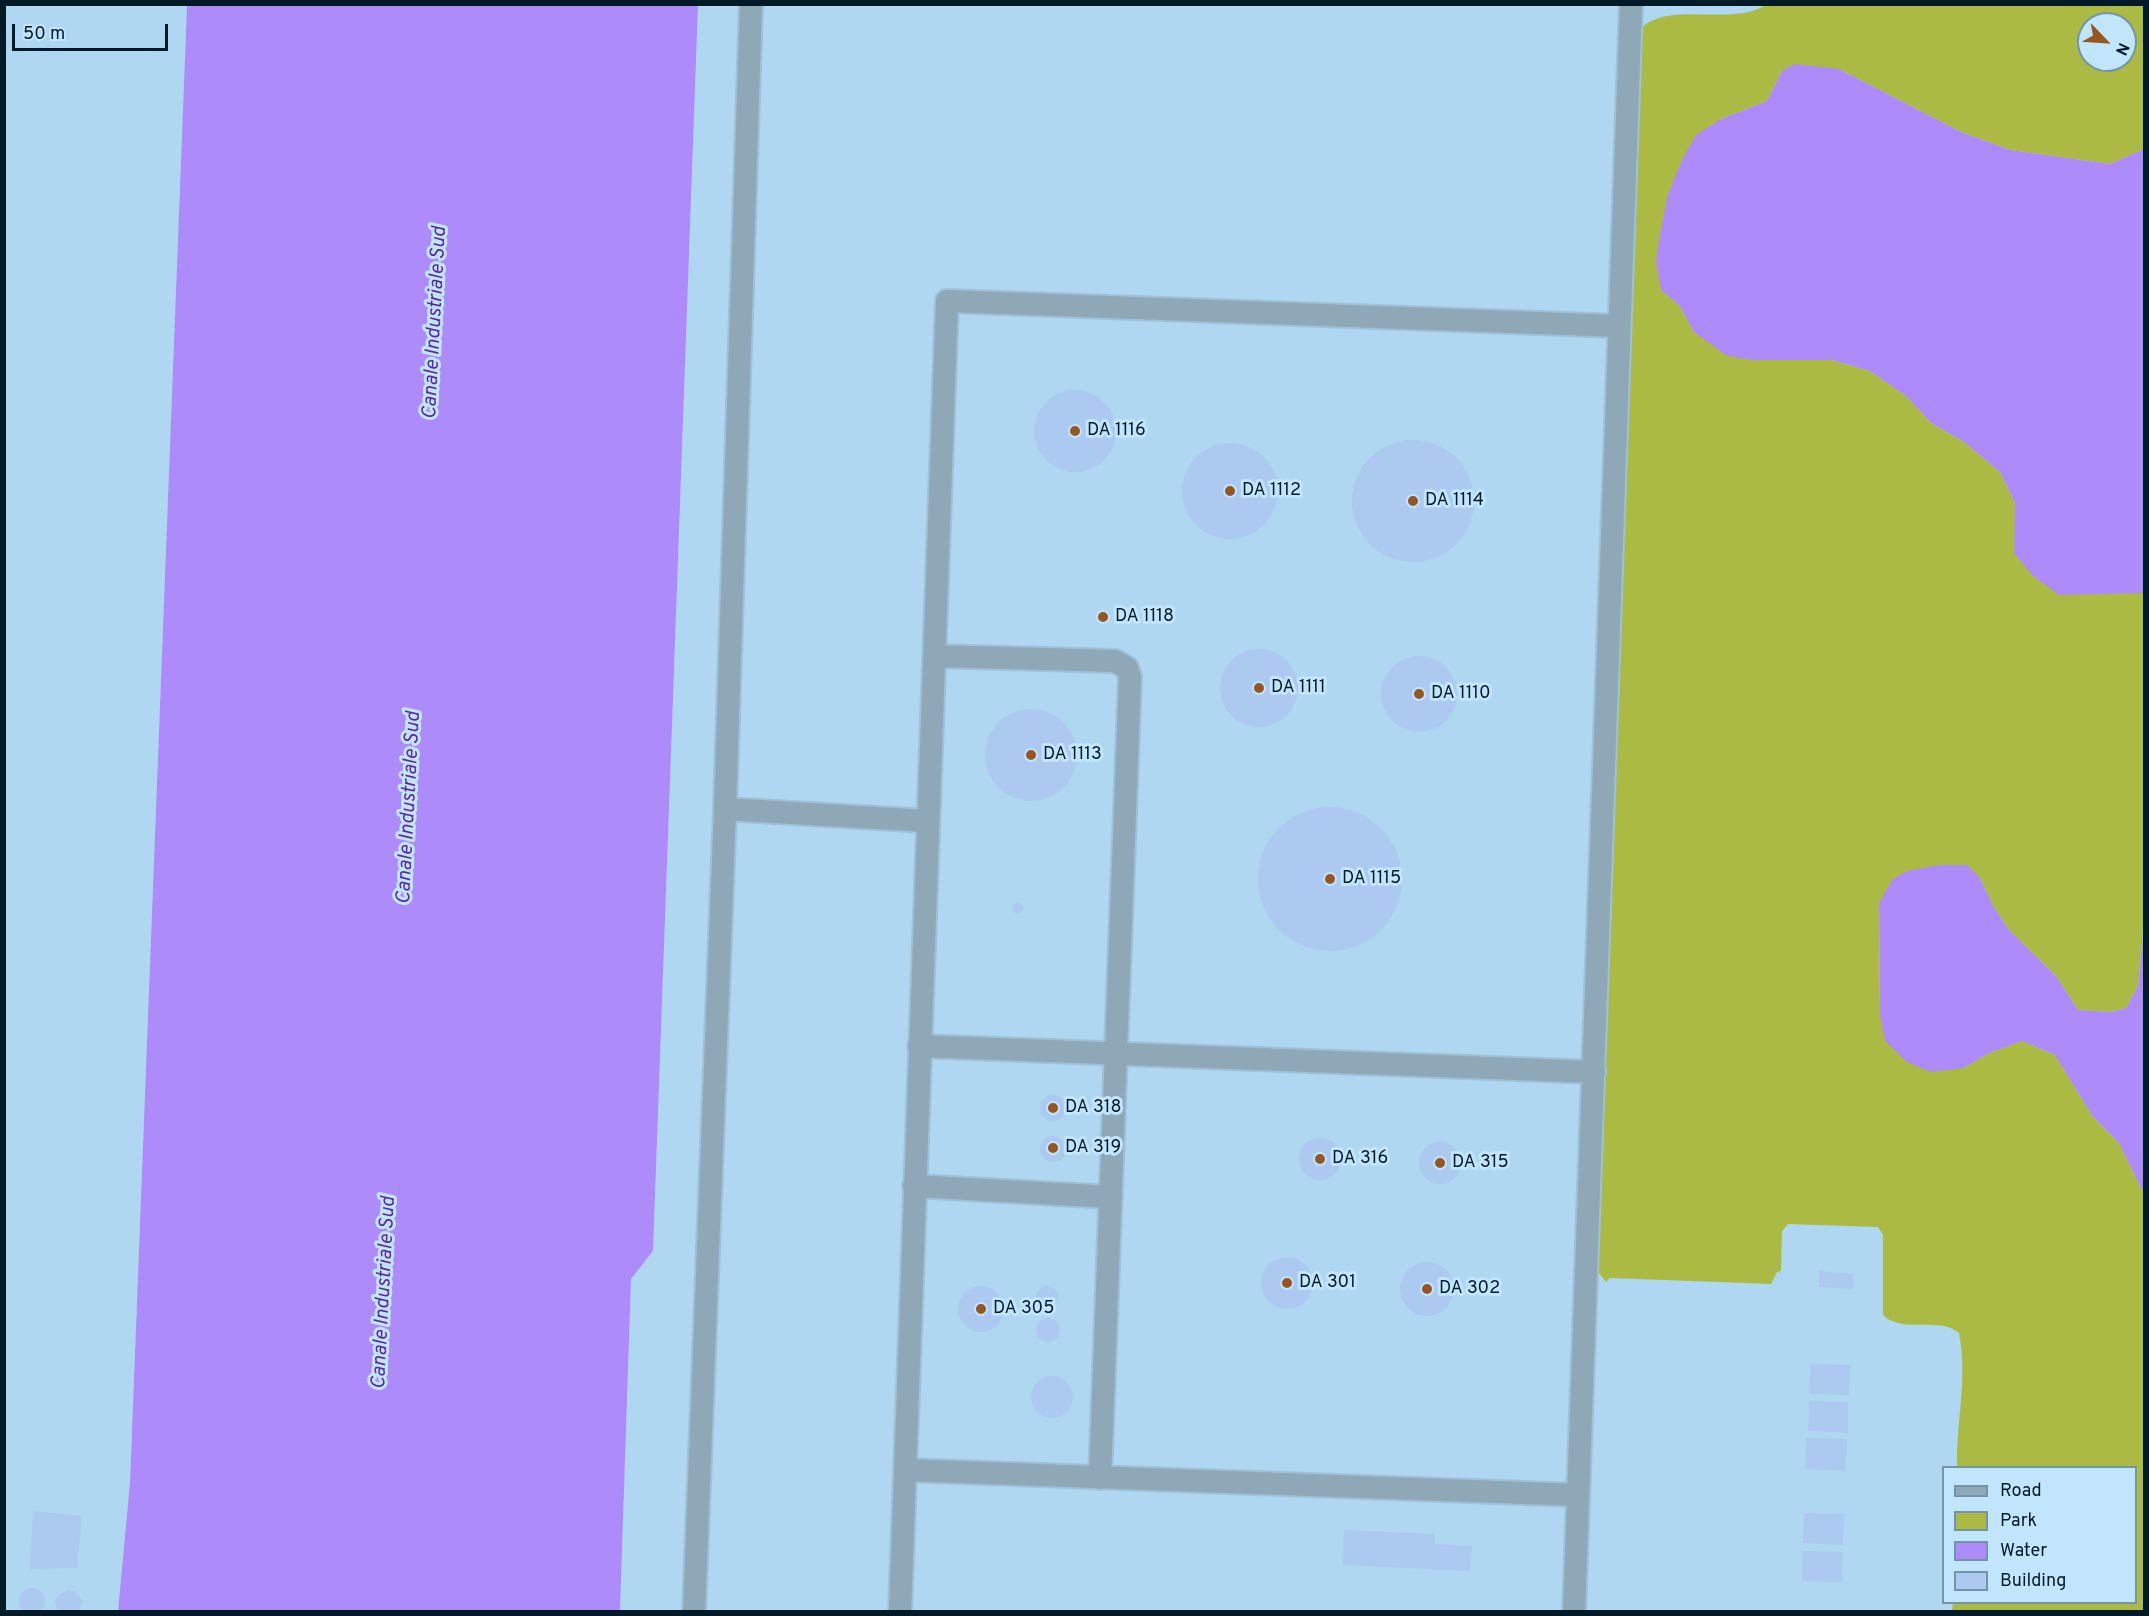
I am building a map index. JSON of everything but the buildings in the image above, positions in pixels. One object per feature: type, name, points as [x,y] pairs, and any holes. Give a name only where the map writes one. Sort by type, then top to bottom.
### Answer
[{"type":"lane","points":[[694,1611],[751,4]]},
{"type":"lane","points":[[1574,1611],[1631,4]]},
{"type":"lane","points":[[900,1611],[947,301],[1619,326]]},
{"type":"lane","points":[[935,656],[1114,661],[1127,668],[1130,677],[1130,727],[1100,1478]]},
{"type":"lane","points":[[724,809],[927,821]]},
{"type":"lane","points":[[919,1046],[1594,1072]]},
{"type":"lane","points":[[914,1186],[1111,1197]]},
{"type":"lane","points":[[905,1470],[1578,1495]]},
{"type":"shaded area","points":[[5,5],[187,5],[130,1482],[118,1611],[5,1612]]},
{"type":"shaded area","points":[[698,5],[2144,5],[2144,1611],[620,1612],[631,1279],[653,1251]]},
{"type":"green space","points":[[1766,5],[2144,5],[2144,149],[2110,164],[2010,150],[1961,132],[1839,69],[1782,71],[1767,101],[1721,119],[1661,290],[1680,306],[1694,332],[1801,360],[1832,360],[1870,371],[1906,396],[1931,423],[1964,442],[2000,472],[2015,503],[2015,524],[2095,593],[2144,593],[2144,923],[2138,986],[2126,1008],[2111,1012],[2078,1010],[2056,976],[2008,929],[1992,904],[1980,878],[1879,903],[1880,1015],[1964,1068],[1989,1053],[2022,1041],[2055,1055],[2093,1117],[2119,1143],[2144,1194],[2144,1611],[1952,1611],[1953,1604],[2137,1604],[2137,1466],[1957,1466],[1962,1383],[1959,1333],[1941,1326],[1910,1325],[1891,1321],[1883,1315],[1883,1235],[1878,1227],[1788,1224],[1782,1231],[1781,1271],[1777,1272],[1771,1284],[1610,1278],[1606,1282],[1597,1271],[1640,29],[1667,16],[1718,15],[1751,11]]},
{"type":"water","name":"Canale Industriale Sud","points":[[187,5],[698,5],[653,1251],[631,1279],[620,1611],[118,1611],[130,1482]]},
{"type":"water","points":[[1794,64],[1839,69],[1961,132],[2010,150],[2110,164],[2144,149],[2144,593],[2059,595],[2033,576],[2014,553],[2015,503],[2000,472],[1964,442],[1931,423],[1906,396],[1870,371],[1832,360],[1752,360],[1727,356],[1694,332],[1680,306],[1661,290],[1656,262],[1668,194],[1683,158],[1696,135],[1721,119],[1767,101],[1782,71]]},
{"type":"water","points":[[1939,865],[1967,865],[1980,878],[1992,904],[2008,929],[2056,976],[2078,1010],[2111,1012],[2126,1008],[2138,986],[2144,923],[2144,1194],[2119,1143],[2093,1117],[2055,1055],[2022,1041],[1989,1053],[1964,1068],[1931,1072],[1907,1062],[1885,1041],[1880,1015],[1879,903],[1893,879],[1907,871]]},
{"type":"place","name":"DA 1116","points":[[1075,431]]},
{"type":"place","name":"DA 1112","points":[[1230,491]]},
{"type":"place","name":"DA 1114","points":[[1413,501]]},
{"type":"place","name":"DA 1118","points":[[1103,617]]},
{"type":"place","name":"DA 1111","points":[[1259,688]]},
{"type":"place","name":"DA 1110","points":[[1419,694]]},
{"type":"place","name":"DA 1113","points":[[1031,755]]},
{"type":"place","name":"DA 1115","points":[[1330,879]]},
{"type":"place","name":"DA 318","points":[[1053,1108]]},
{"type":"place","name":"DA 319","points":[[1053,1148]]},
{"type":"place","name":"DA 316","points":[[1320,1159]]},
{"type":"place","name":"DA 315","points":[[1440,1163]]},
{"type":"place","name":"DA 301","points":[[1287,1283]]},
{"type":"place","name":"DA 302","points":[[1427,1289]]},
{"type":"place","name":"DA 305","points":[[981,1309]]}]
